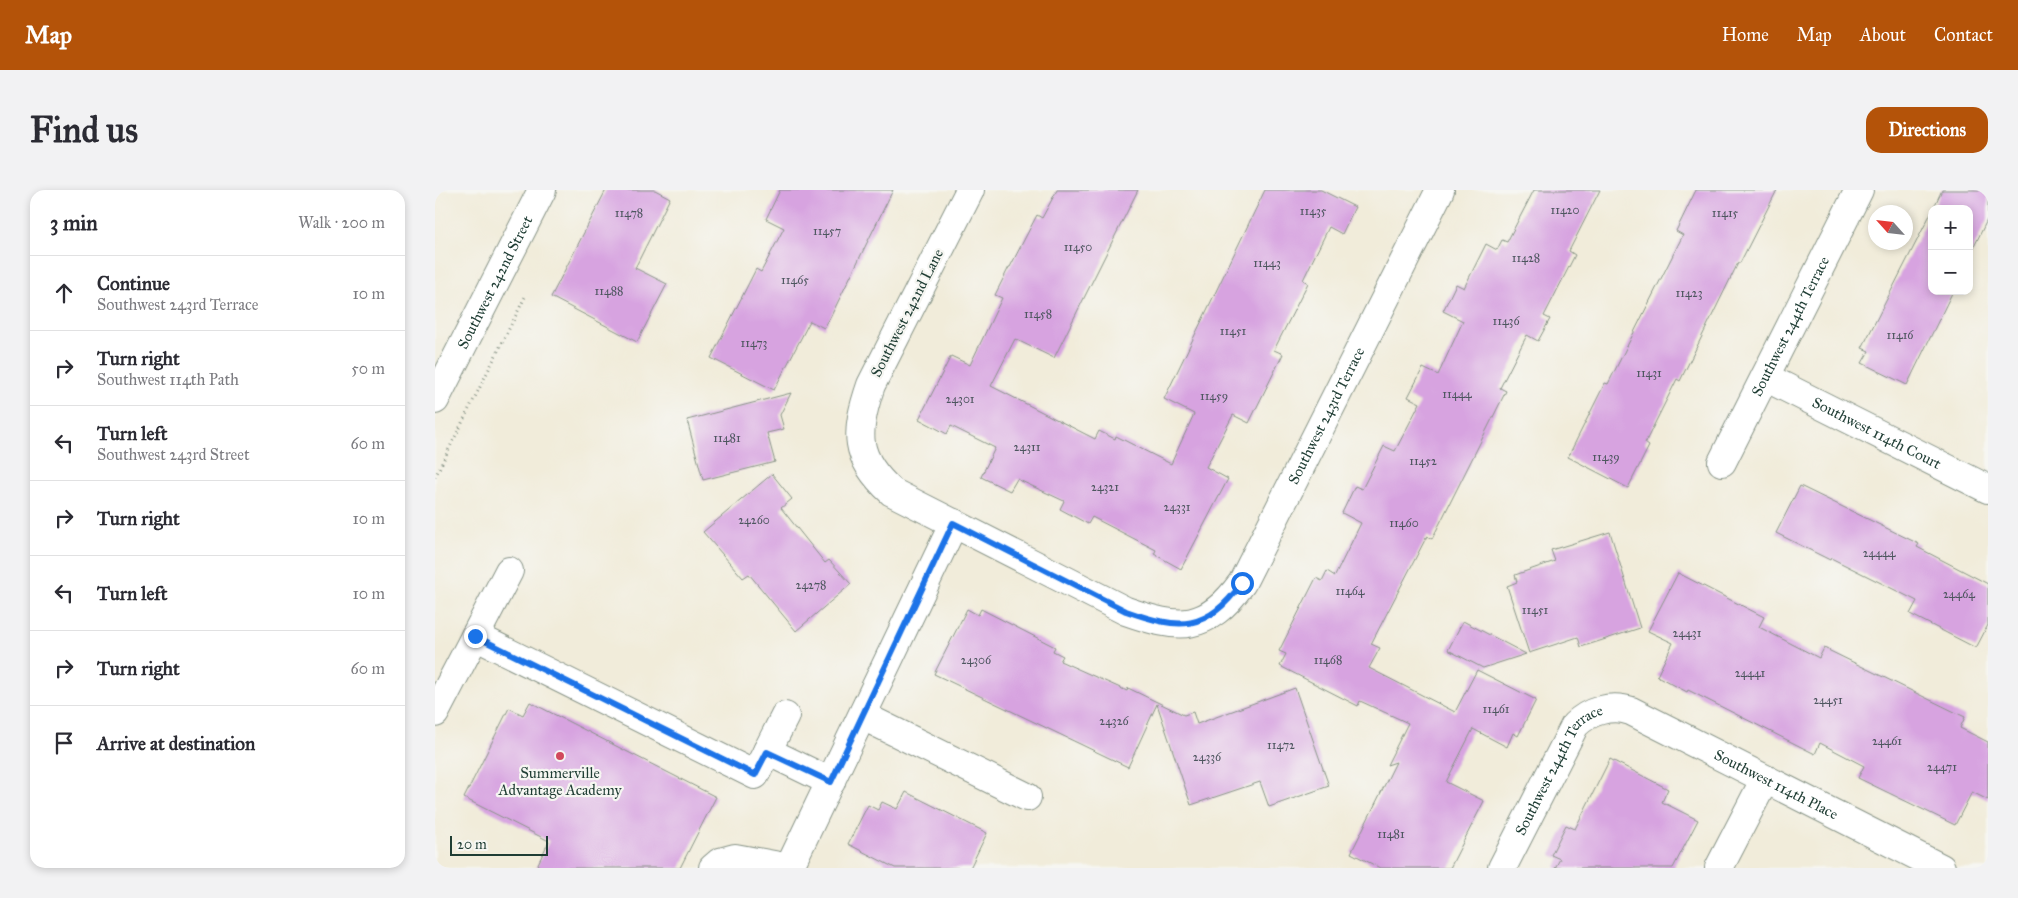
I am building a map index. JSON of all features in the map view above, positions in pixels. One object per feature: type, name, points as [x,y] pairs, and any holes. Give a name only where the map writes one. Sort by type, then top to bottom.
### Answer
[{"type":"street","name":"Southwest 242nd Street","points":[[435,400],[542,190]]},
{"type":"street","name":"Southwest 242nd Lane","points":[[953,523],[892,492],[871,469],[863,456],[860,441],[865,403],[871,385],[970,190]]},
{"type":"street","name":"Southwest 243rd Terrace","points":[[953,523],[1126,611],[1149,619],[1172,623],[1194,622],[1212,615],[1228,601],[1242,583],[1440,190]]},
{"type":"street","name":"Southwest 244th Terrace","points":[[1722,462],[1859,190]]},
{"type":"street","name":"Southwest 114th Court","points":[[1765,377],[1988,489]]},
{"type":"street","points":[[713,868],[720,862],[735,858],[790,868],[953,523]]},
{"type":"street","points":[[435,712],[509,571]]},
{"type":"street","points":[[475,636],[755,775],[785,716]]},
{"type":"street","name":"Southwest 244th Terrace","points":[[1502,868],[1575,725],[1590,714],[1609,709]]},
{"type":"street","name":"Southwest 114th Place","points":[[1609,709],[1631,711],[1932,866]]},
{"type":"street","points":[[863,716],[1027,797]]},
{"type":"street","points":[[767,752],[831,782]]},
{"type":"street","points":[[1719,868],[1765,779]]},
{"type":"path","points":[[435,477],[525,297]]},
{"type":"building","points":[[606,190],[655,190],[670,198],[635,268],[667,284],[637,342],[551,297]]},
{"type":"building","points":[[780,190],[893,190],[830,318],[824,328],[810,321],[774,390],[711,358],[756,269],[761,272],[784,228],[766,219]]},
{"type":"building","points":[[1057,190],[1138,190],[1054,358],[1015,339],[991,386],[1095,439],[1099,431],[1115,439],[1116,436],[1171,464],[1194,414],[1164,399],[1265,190],[1321,190],[1355,207],[1342,234],[1329,227],[1303,280],[1308,283],[1274,350],[1283,354],[1249,423],[1233,415],[1206,467],[1228,479],[1181,569],[1154,554],[1156,550],[1092,517],[1088,524],[1060,509],[1064,501],[1017,479],[1010,491],[981,477],[995,448],[951,426],[947,434],[919,419],[951,356],[970,365],[1002,298],[995,295],[1037,215],[1042,218]]},
{"type":"building","points":[[1534,190],[1600,190],[1569,251],[1575,255],[1544,316],[1550,319],[1538,341],[1527,335],[1500,388],[1506,391],[1432,539],[1427,536],[1371,644],[1380,648],[1369,668],[1455,712],[1477,670],[1536,700],[1518,736],[1513,733],[1507,747],[1473,729],[1446,782],[1484,801],[1450,868],[1380,868],[1351,853],[1396,762],[1387,765],[1408,723],[1360,701],[1358,706],[1280,666],[1286,654],[1279,651],[1316,578],[1322,581],[1327,571],[1335,576],[1361,523],[1342,513],[1355,486],[1362,489],[1384,446],[1395,451],[1420,403],[1408,397],[1423,368],[1438,375],[1463,321],[1443,311],[1456,284],[1464,288],[1486,244],[1497,250],[1502,240],[1507,242]]},
{"type":"building","points":[[1696,190],[1777,190],[1740,263],[1738,263],[1680,381],[1677,379],[1645,443],[1649,446],[1628,488],[1568,457],[1605,383],[1608,384],[1683,235],[1676,231]]},
{"type":"building","points":[[1942,190],[1988,190],[1988,218],[1973,249],[1973,205],[1935,205]]},
{"type":"building","points":[[1928,219],[1928,295],[1951,295],[1907,385],[1862,363],[1869,351],[1862,348]]},
{"type":"building","points":[[791,393],[780,415],[784,429],[767,433],[775,462],[703,480],[687,420]]},
{"type":"building","points":[[772,474],[792,499],[781,508],[825,563],[829,560],[851,584],[796,631],[749,574],[743,578],[703,532]]},
{"type":"building","points":[[1800,486],[1919,544],[1917,547],[1988,584],[1988,625],[1976,648],[1910,614],[1917,601],[1776,533]]},
{"type":"building","points":[[1610,532],[1640,628],[1581,647],[1578,637],[1529,653],[1507,586],[1517,582],[1515,575],[1555,561],[1551,550]]},
{"type":"building","points":[[1678,573],[1764,617],[1759,627],[1819,658],[1824,648],[1965,717],[1960,728],[1988,742],[1988,800],[1972,792],[1955,825],[1858,778],[1864,766],[1820,743],[1815,754],[1657,676],[1673,643],[1648,631]]},
{"type":"building","points":[[967,609],[978,615],[981,609],[1055,647],[1053,651],[1063,656],[1060,661],[1127,691],[1128,688],[1184,715],[1193,712],[1197,724],[1295,688],[1329,786],[1269,807],[1260,782],[1191,805],[1157,704],[1128,767],[934,674]]},
{"type":"building","points":[[1463,621],[1526,654],[1483,668],[1448,650]]},
{"type":"building","name":"Summerville Advantage Academy","points":[[530,702],[716,797],[680,868],[536,868],[549,841],[464,798],[509,708],[523,715]]},
{"type":"building","points":[[1610,759],[1668,789],[1662,802],[1698,820],[1673,868],[1555,868],[1560,859],[1551,855],[1566,825],[1575,829]]},
{"type":"building","points":[[906,792],[987,833],[970,868],[895,868],[848,844],[868,805],[878,810],[882,802],[897,809]]},
{"type":"place","name":"Summerville Advantage Academy","points":[[560,756]]},
{"type":"route","points":[[475,636],[755,775],[767,752],[831,782],[953,523],[1126,611],[1149,619],[1172,623],[1194,622],[1212,615],[1228,601],[1242,583]]}]
